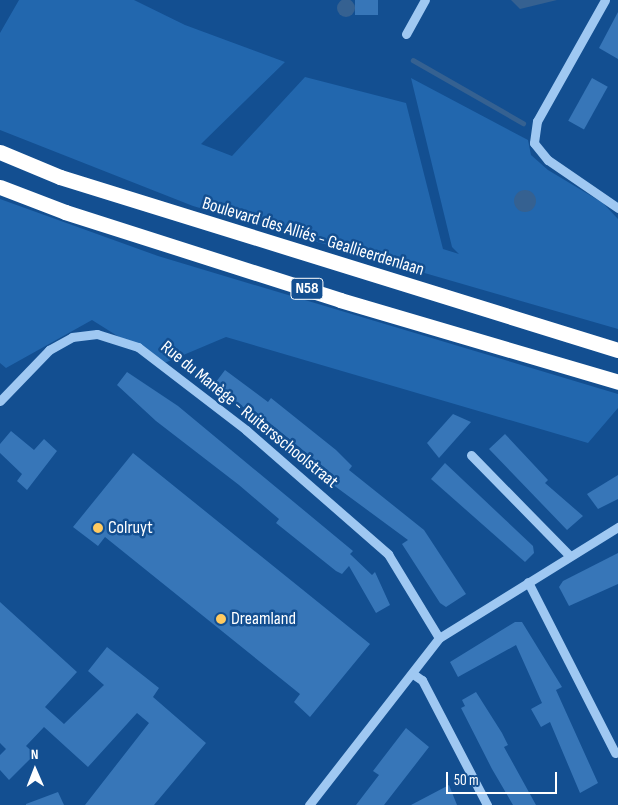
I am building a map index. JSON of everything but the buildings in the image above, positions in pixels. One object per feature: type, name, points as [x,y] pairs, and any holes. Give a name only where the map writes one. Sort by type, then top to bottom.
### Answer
[{"type":"highway","name":"Boulevard des Alliés - Geallieerdenlaan","points":[[0,152],[98,189],[618,350]]},
{"type":"highway","name":"N58","points":[[0,187],[65,212],[312,291],[618,382]]},
{"type":"street","points":[[406,34],[424,0]]},
{"type":"street","points":[[605,0],[537,121],[534,143],[548,160],[618,208]]},
{"type":"street","name":"Rue du Manège - Ruitersschoolstraat","points":[[0,401],[49,350],[72,337],[97,334],[138,347],[246,430],[388,554],[438,638]]},
{"type":"street","points":[[471,455],[570,556]]},
{"type":"street","points":[[309,805],[413,674],[438,638],[618,527]]},
{"type":"street","points":[[528,582],[615,753]]},
{"type":"street","points":[[413,674],[422,680],[487,805]]},
{"type":"shaded area","points":[[342,-1],[350,-1],[355,4],[353,15],[342,17],[337,12],[337,4]]},
{"type":"shaded area","points":[[19,0],[134,0],[185,25],[285,62],[201,144],[232,156],[305,77],[406,103],[443,249],[459,254],[452,247],[411,78],[528,140],[531,155],[548,170],[603,203],[618,219],[618,329],[193,206],[0,130],[0,33]]},
{"type":"shaded area","points":[[511,0],[557,0],[520,9]]},
{"type":"shaded area","points":[[525,190],[533,193],[536,201],[533,209],[525,212],[517,209],[514,201],[517,193]]},
{"type":"shaded area","points":[[0,199],[158,256],[618,394],[618,408],[588,443],[226,337],[162,364],[92,320],[6,368],[0,363]]},
{"type":"waterway","points":[[413,60],[523,123]]},
{"type":"place","name":"Colruyt","points":[[98,528]]},
{"type":"place","name":"Dreamland","points":[[221,619]]}]
